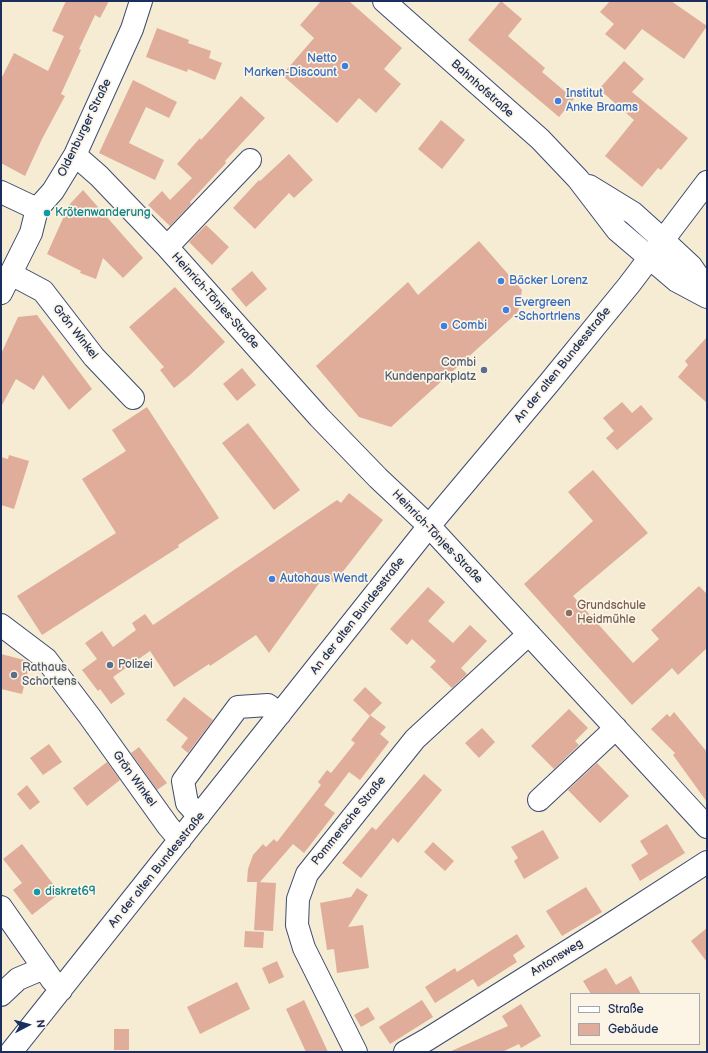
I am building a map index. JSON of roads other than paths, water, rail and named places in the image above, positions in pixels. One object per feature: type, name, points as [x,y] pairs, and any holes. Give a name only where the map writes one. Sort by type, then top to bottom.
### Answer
[{"type":"street","name":"Oldenburger Straße","points":[[1,293],[31,234],[37,209],[53,191],[75,154],[132,29],[141,1]]},
{"type":"street","name":"Bahnhofstraße","points":[[384,1],[540,139],[578,179],[617,230],[649,259],[677,281],[707,297]]},
{"type":"street","name":"Heinrich-Tönjes-Straße","points":[[75,154],[99,176],[167,247],[319,417],[378,478],[429,526],[707,827]]},
{"type":"street","name":"Heinrich-Tönjes-Straße","points":[[167,247],[250,160]]},
{"type":"street","name":"Bahnhofstraße","points":[[578,179],[633,213],[691,266],[707,289]]},
{"type":"street","name":"An der alten Bundesstraße","points":[[12,1052],[429,526],[549,383],[649,259],[707,182]]},
{"type":"street","points":[[1,192],[37,209]]},
{"type":"street","name":"Grön Winkel","points":[[11,274],[43,292],[94,357],[133,398]]},
{"type":"street","name":"Grön Winkel","points":[[1,625],[46,659],[90,717],[168,826],[180,840]]},
{"type":"street","name":"Pommersche Straße","points":[[356,1052],[304,948],[297,925],[298,899],[307,874],[415,739],[528,634]]},
{"type":"street","points":[[199,816],[188,803],[182,781],[238,707],[268,705],[280,714]]},
{"type":"street","points":[[539,800],[616,728]]},
{"type":"street","name":"Antonsweg","points":[[405,1052],[608,926],[707,862]]},
{"type":"street","points":[[1,907],[52,980],[61,990]]},
{"type":"street","points":[[1,996],[18,979],[44,968]]},
{"type":"place","name":"Netto Marken-Discount","points":[[345,66]]},
{"type":"place","name":"Institut Anke Braams","points":[[558,101]]},
{"type":"place","name":"Krötenwanderung","points":[[47,213]]},
{"type":"place","name":"Bäcker Lorenz","points":[[501,281]]},
{"type":"place","name":"Evergreen -Schortrlens","points":[[506,310]]},
{"type":"place","name":"Combi","points":[[444,326]]},
{"type":"place","name":"Combi Kundenparkplatz","points":[[484,370]]},
{"type":"place","name":"Autohaus Wendt","points":[[272,579]]},
{"type":"place","name":"Grundschule Heidmühle","points":[[569,613]]},
{"type":"place","name":"Polizei","points":[[110,665]]},
{"type":"place","name":"Rathaus Schortens","points":[[14,675]]},
{"type":"place","name":"diskret69","points":[[37,892]]}]
